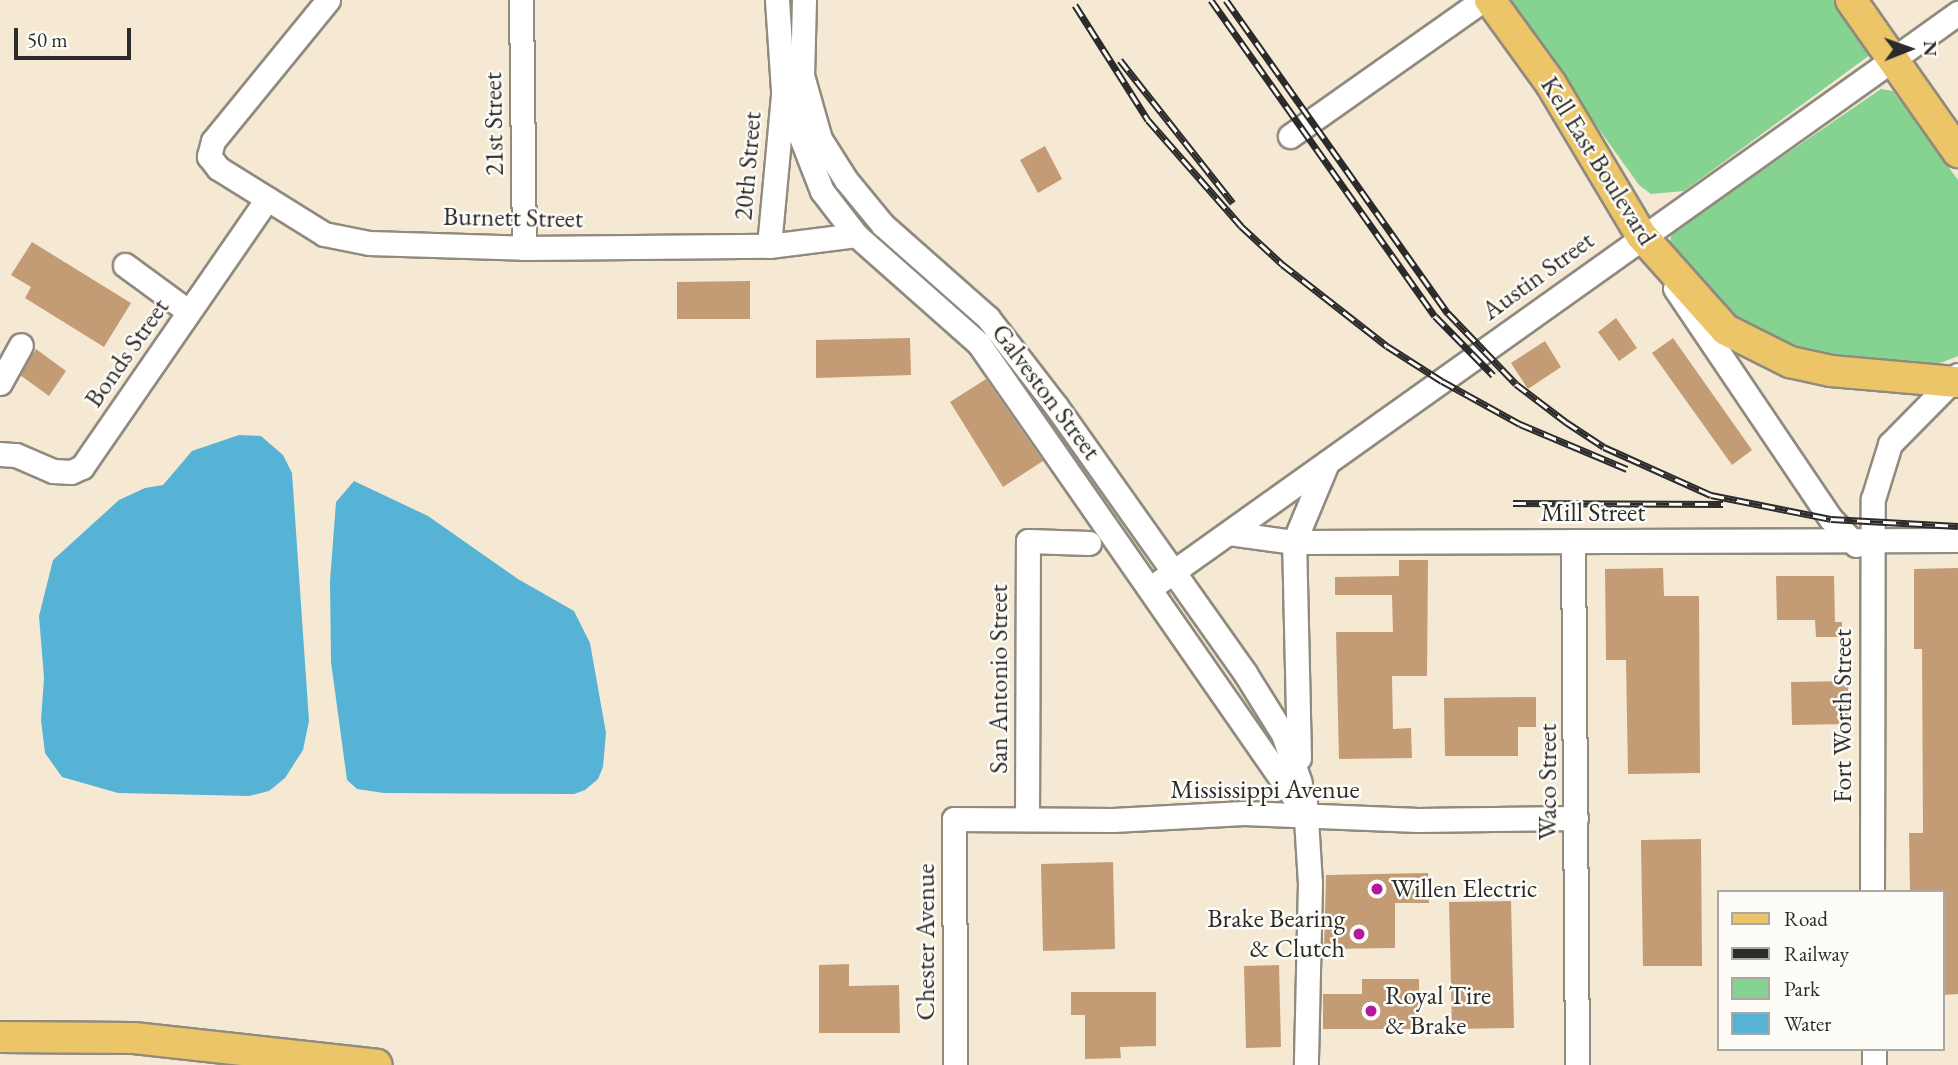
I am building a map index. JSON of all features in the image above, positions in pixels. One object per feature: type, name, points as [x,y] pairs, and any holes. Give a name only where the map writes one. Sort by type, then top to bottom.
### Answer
[{"type":"main road","name":"Kell East Boulevard","points":[[1489,0],[1551,84],[1641,235],[1726,330],[1790,362],[1831,371],[1955,380]]},
{"type":"main road","points":[[1851,0],[1958,152]]},
{"type":"main road","points":[[0,1037],[134,1038],[376,1065]]},
{"type":"street","name":"Burnett Street","points":[[328,0],[213,141],[209,156],[218,168],[267,200],[345,241],[524,247],[769,246],[856,234]]},
{"type":"street","name":"21st Street","points":[[521,0],[524,247]]},
{"type":"street","name":"Galveston Street","points":[[777,0],[783,90],[822,191],[856,234],[979,344],[1152,587],[1307,816]]},
{"type":"street","name":"Galveston Street","points":[[804,0],[802,75],[820,139],[846,180],[883,225],[988,318],[1174,570],[1283,733],[1300,783],[1307,816],[1310,1021],[1306,1065]]},
{"type":"street","points":[[1290,136],[1483,0]]},
{"type":"street","name":"Austin Street","points":[[1152,587],[1641,235],[1734,176],[1958,13]]},
{"type":"street","name":"20th Street","points":[[769,246],[783,90]]},
{"type":"street","name":"Bonds Street","points":[[0,454],[16,455],[53,471],[71,472],[82,467],[267,200]]},
{"type":"street","points":[[1641,235],[1831,519],[1861,540],[1890,444],[1955,380]]},
{"type":"street","points":[[125,265],[190,312]]},
{"type":"street","points":[[0,383],[20,345]]},
{"type":"street","name":"Galveston Street","points":[[1300,783],[1294,542],[1327,463]]},
{"type":"street","name":"Mill Street","points":[[1229,533],[1294,542],[1958,540]]},
{"type":"street","name":"Fort Worth Street","points":[[1861,540],[1870,577],[1872,890]]},
{"type":"street","name":"San Antonio Street","points":[[1027,818],[1028,541],[1088,542]]},
{"type":"street","name":"Waco Street","points":[[1573,541],[1577,1065]]},
{"type":"street","name":"Mississippi Avenue","points":[[954,819],[1113,820],[1244,813],[1576,818]]},
{"type":"street","name":"Chester Avenue","points":[[954,819],[955,1065]]},
{"type":"green space","points":[[1506,0],[1841,0],[1874,52],[1684,191],[1651,194],[1639,185]]},
{"type":"green space","points":[[1881,89],[1893,91],[1958,180],[1958,356],[1943,362],[1914,367],[1835,362],[1740,328],[1669,246],[1672,232]]},
{"type":"water","points":[[239,435],[261,436],[283,455],[292,473],[309,721],[303,750],[285,778],[269,791],[249,796],[118,793],[62,777],[45,753],[41,720],[44,678],[39,616],[53,560],[119,500],[145,488],[163,485],[192,451]]},
{"type":"water","points":[[354,481],[428,516],[518,579],[574,611],[590,643],[606,733],[603,767],[598,779],[585,790],[574,794],[384,793],[357,789],[347,780],[331,662],[330,581],[336,502]]},
{"type":"building","points":[[1045,146],[1062,179],[1038,193],[1020,160]]},
{"type":"building","points":[[32,242],[131,303],[104,347],[25,298],[31,287],[11,275]]},
{"type":"building","points":[[750,281],[750,319],[677,319],[677,282]]},
{"type":"building","points":[[1616,318],[1637,348],[1619,361],[1598,332]]},
{"type":"building","points":[[910,338],[911,375],[816,378],[816,340]]},
{"type":"building","points":[[1673,338],[1752,450],[1732,465],[1652,353]]},
{"type":"building","points":[[1545,341],[1561,367],[1528,389],[1511,363]]},
{"type":"building","points":[[36,349],[66,371],[49,396],[20,375]]},
{"type":"building","points":[[986,379],[1043,461],[1003,487],[950,402]]},
{"type":"building","points":[[1399,560],[1428,560],[1427,676],[1392,676],[1393,729],[1411,728],[1412,758],[1339,759],[1336,632],[1393,632],[1392,595],[1335,595],[1335,577],[1399,576]]},
{"type":"building","points":[[1663,568],[1664,596],[1699,596],[1700,773],[1628,774],[1626,660],[1606,660],[1605,569]]},
{"type":"building","points":[[1958,568],[1958,994],[1944,995],[1944,890],[1910,890],[1909,833],[1923,833],[1922,649],[1914,649],[1914,569]]},
{"type":"building","points":[[1776,576],[1834,576],[1835,622],[1842,622],[1842,637],[1816,637],[1815,620],[1777,620]]},
{"type":"building","points":[[1848,681],[1849,724],[1792,725],[1791,682]]},
{"type":"building","points":[[1536,697],[1536,727],[1518,727],[1518,756],[1445,756],[1444,698]]},
{"type":"building","points":[[1701,839],[1702,966],[1643,966],[1641,840]]},
{"type":"building","points":[[1113,862],[1115,949],[1043,951],[1041,864]]},
{"type":"building","points":[[1428,873],[1429,903],[1395,903],[1395,948],[1324,949],[1326,875]]},
{"type":"building","points":[[1511,901],[1514,1028],[1452,1029],[1449,902]]},
{"type":"building","points":[[849,964],[849,986],[899,985],[900,1033],[819,1033],[819,965]]},
{"type":"building","points":[[1279,965],[1281,1047],[1246,1048],[1244,966]]},
{"type":"building","name":"Royal Tire & Brake","points":[[1362,979],[1419,979],[1419,1029],[1323,1029],[1323,994],[1362,994]]},
{"type":"building","points":[[1071,992],[1156,992],[1156,1046],[1120,1047],[1121,1058],[1085,1059],[1085,1015],[1071,1015]]},
{"type":"railway","points":[[1211,0],[1435,316],[1493,375]]},
{"type":"railway","points":[[1226,0],[1448,313],[1516,384],[1566,422],[1604,447],[1711,495],[1831,519],[1958,526]]},
{"type":"railway","points":[[1075,5],[1148,120],[1241,226],[1282,264],[1387,346],[1442,381],[1520,424],[1627,469]]},
{"type":"railway","points":[[1120,60],[1233,203]]},
{"type":"railway","points":[[1513,503],[1723,504]]},
{"type":"place","name":"Willen Electric","points":[[1377,889]]},
{"type":"place","name":"Brake Bearing & Clutch","points":[[1359,934]]},
{"type":"place","name":"Royal Tire & Brake","points":[[1371,1011]]}]
